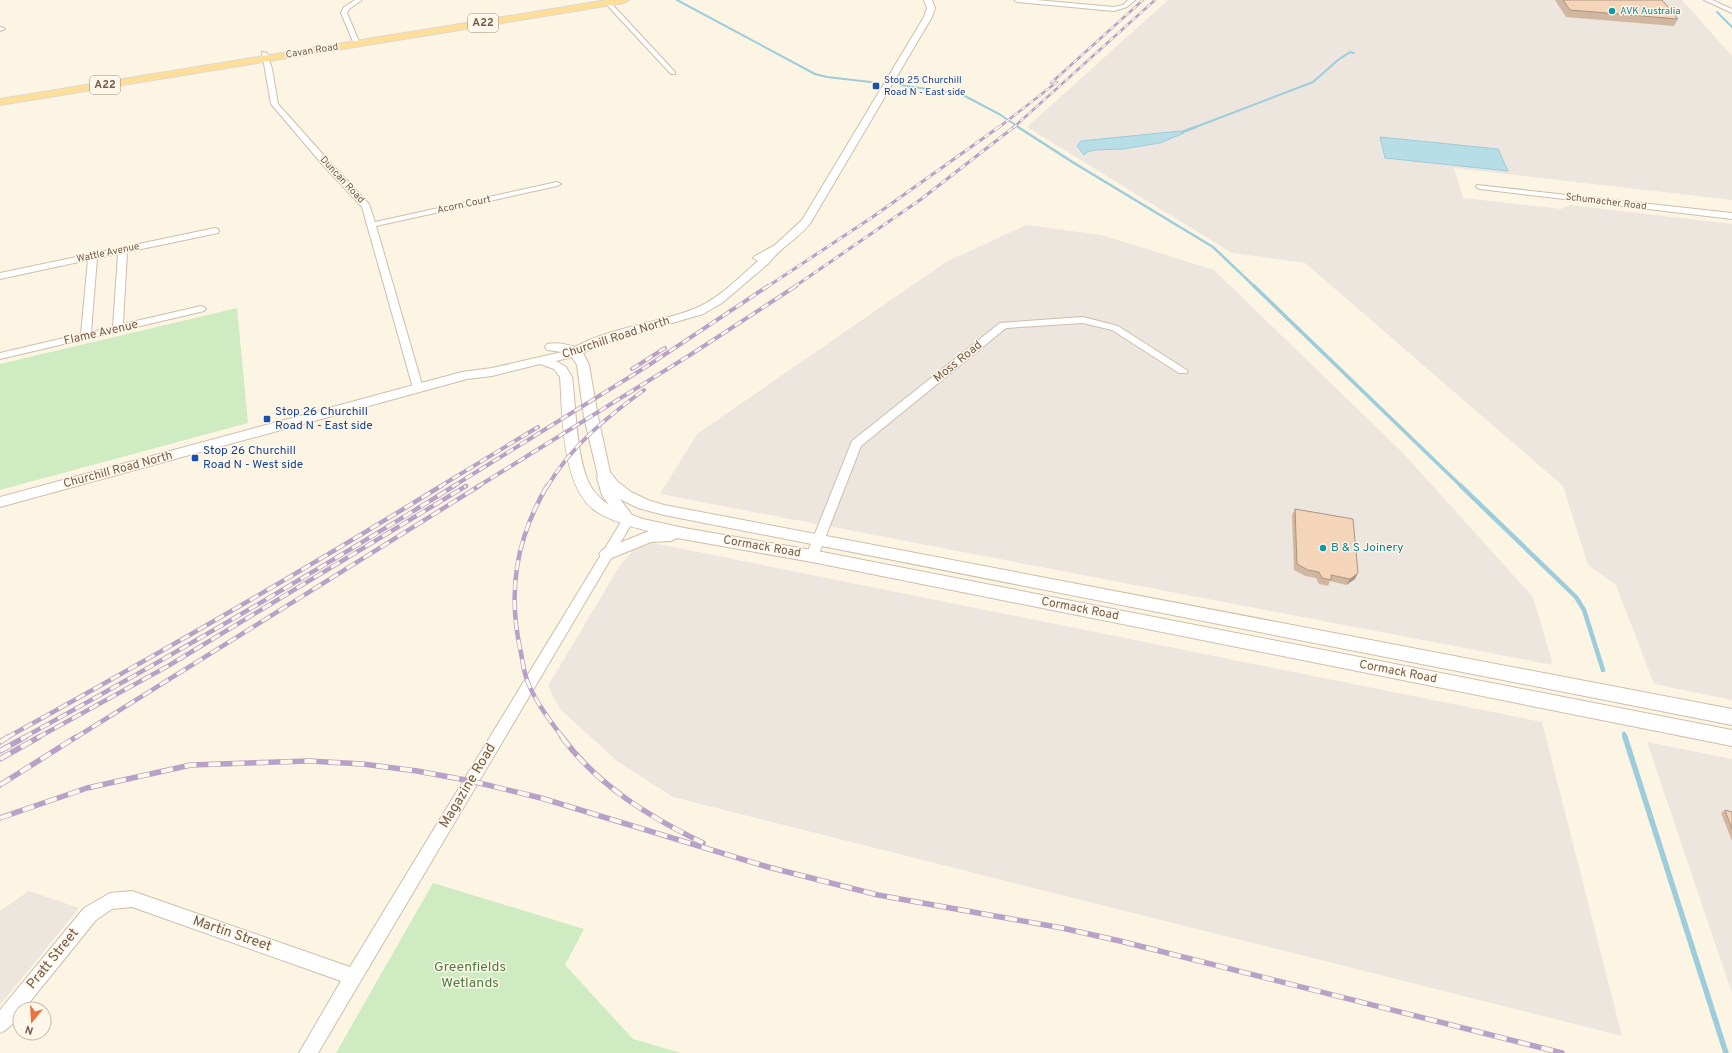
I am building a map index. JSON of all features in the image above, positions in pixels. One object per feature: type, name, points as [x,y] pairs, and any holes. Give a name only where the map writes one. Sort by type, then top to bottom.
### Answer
[{"type":"main road","name":"Cavan Road","points":[[0,102],[591,0]]},
{"type":"main road","name":"Cavan Road","points":[[356,41],[624,0]]},
{"type":"main road","name":"Cavan Road","points":[[0,96],[265,56]]},
{"type":"street","points":[[356,41],[344,13],[346,8],[360,0]]},
{"type":"street","name":"Churchill Road North","points":[[467,375],[490,364],[690,307],[706,299],[759,257],[768,255],[789,240],[806,222],[928,17],[931,8],[928,0]]},
{"type":"street","points":[[1017,0],[1114,9],[1125,6],[1132,0]]},
{"type":"street","points":[[1707,0],[1732,11]]},
{"type":"street","points":[[1720,0],[1732,6]]},
{"type":"street","points":[[608,3],[673,73]]},
{"type":"street","name":"Duncan Road","points":[[265,56],[275,104],[325,162],[366,206],[418,388]]},
{"type":"street","name":"Acorn Court","points":[[371,225],[557,184]]},
{"type":"street","name":"Schumacher Road","points":[[1480,188],[1732,216]]},
{"type":"street","name":"Wattle Avenue","points":[[0,276],[216,231]]},
{"type":"street","points":[[118,329],[123,250]]},
{"type":"street","name":"Churchill Road North","points":[[0,502],[467,375],[492,372],[576,352],[596,341],[681,317],[711,305],[766,260],[768,255]]},
{"type":"street","points":[[86,336],[93,256]]},
{"type":"street","name":"Flame Avenue","points":[[0,356],[201,310]]},
{"type":"street","name":"Moss Road","points":[[812,556],[856,444],[1003,325],[1083,320],[1115,328],[1183,371]]},
{"type":"street","points":[[583,366],[592,353],[611,337]]},
{"type":"street","points":[[551,347],[565,348],[576,352]]},
{"type":"street","name":"Cormack Road","points":[[576,352],[583,366],[601,469],[612,485],[626,496],[643,504],[1732,717]]},
{"type":"street","name":"Cormack Road","points":[[538,360],[558,366],[564,370],[574,451],[578,472],[585,490],[602,508],[628,520],[684,534],[812,556],[1732,738]]},
{"type":"street","points":[[601,469],[609,495],[628,520],[678,512]]},
{"type":"street","name":"Magazine Road","points":[[308,1053],[628,520]]},
{"type":"street","points":[[607,554],[649,537],[684,534]]},
{"type":"street","name":"Martin Street","points":[[110,901],[132,899],[354,977]]},
{"type":"street","name":"Pratt Street","points":[[0,1024],[90,914],[110,901]]},
{"type":"shaded area","points":[[1168,0],[1682,0],[1732,56],[1732,200],[1454,168],[1463,198],[1561,209],[1570,205],[1732,224],[1732,700],[1654,684],[1616,585],[1588,565],[1563,486],[1305,263],[1232,253],[1027,127]]},
{"type":"shaded area","points":[[1026,225],[1102,235],[1214,270],[1404,454],[1533,597],[1553,665],[660,494],[697,434],[946,262]]},
{"type":"shaded area","points":[[653,543],[1542,722],[1622,1036],[673,797],[617,761],[560,709],[548,686],[619,567],[633,550]]},
{"type":"shaded area","points":[[1647,742],[1732,759],[1732,993]]},
{"type":"shaded area","points":[[29,891],[79,908],[0,1005],[0,911]]},
{"type":"green space","points":[[237,308],[248,423],[0,490],[0,364]]},
{"type":"green space","name":"Greenfields Wetlands","points":[[433,883],[584,929],[565,965],[633,1039],[681,1053],[336,1053]]},
{"type":"water","points":[[1180,131],[1184,133],[1160,143],[1123,149],[1095,150],[1087,152],[1084,155],[1077,146],[1081,141]]},
{"type":"water","points":[[1380,137],[1498,149],[1508,171],[1385,158]]},
{"type":"building","points":[[1563,0],[1662,0],[1678,19],[1570,10]]},
{"type":"building","name":"B & S Joinery","points":[[1295,509],[1353,519],[1358,573],[1350,579],[1331,575],[1331,580],[1322,578],[1319,572],[1308,570],[1297,564]]},
{"type":"building","points":[[1725,810],[1732,812],[1732,829]]},
{"type":"waterway","points":[[677,0],[815,74],[827,77],[879,83]]},
{"type":"waterway","points":[[1717,12],[1732,27]]},
{"type":"waterway","points":[[1193,128],[1313,82],[1338,60],[1350,52],[1354,53]]},
{"type":"waterway","points":[[900,85],[961,94],[999,114],[1020,128]]},
{"type":"waterway","points":[[1018,127],[1074,163],[1213,247],[1255,287]]},
{"type":"waterway","points":[[1182,132],[1196,127]]},
{"type":"waterway","points":[[1254,286],[1462,487]]},
{"type":"waterway","points":[[1461,486],[1576,597],[1584,610],[1603,670]]},
{"type":"waterway","points":[[1624,734],[1625,738]]},
{"type":"waterway","points":[[1625,737],[1726,1053]]},
{"type":"railway","points":[[1051,83],[1143,0]]},
{"type":"railway","points":[[1013,128],[1155,0]]},
{"type":"railway","points":[[998,128],[1057,82]]},
{"type":"railway","points":[[767,287],[874,216],[999,127]]},
{"type":"railway","points":[[794,287],[920,200],[1014,127]]},
{"type":"railway","points":[[452,487],[649,365],[768,286]]},
{"type":"railway","points":[[477,487],[690,355],[796,286]]},
{"type":"railway","points":[[632,369],[665,348]]},
{"type":"railway","points":[[547,487],[556,472],[578,446],[603,422],[644,390]]},
{"type":"railway","points":[[439,487],[538,427]]},
{"type":"railway","points":[[6,738],[225,615],[441,486]]},
{"type":"railway","points":[[23,738],[240,615],[454,486]]},
{"type":"railway","points":[[37,738],[168,666],[466,486],[464,487]]},
{"type":"railway","points":[[75,738],[479,486]]},
{"type":"railway","points":[[547,486],[536,506],[521,546],[517,566],[515,609],[517,630],[527,681],[540,706],[563,738]]},
{"type":"railway","points":[[0,742],[8,737]]},
{"type":"railway","points":[[0,751],[25,737]]},
{"type":"railway","points":[[0,759],[39,737]]},
{"type":"railway","points":[[0,785],[76,737]]},
{"type":"railway","points":[[562,737],[576,755],[592,771],[626,799],[683,833],[703,843]]},
{"type":"railway","points":[[0,818],[87,788],[191,765],[309,761],[363,764],[417,771],[471,781],[541,798],[768,867],[878,895],[1062,928],[1120,941],[1562,1053]]},
{"type":"place","name":"AVK Australia","points":[[1612,11]]},
{"type":"place","name":"Stop 25 Churchill Road N - East side","points":[[876,86]]},
{"type":"place","name":"Stop 26 Churchill Road N - East side","points":[[267,419]]},
{"type":"place","name":"Stop 26 Churchill Road N - West side","points":[[195,458]]},
{"type":"place","name":"B & S Joinery","points":[[1323,548]]}]
